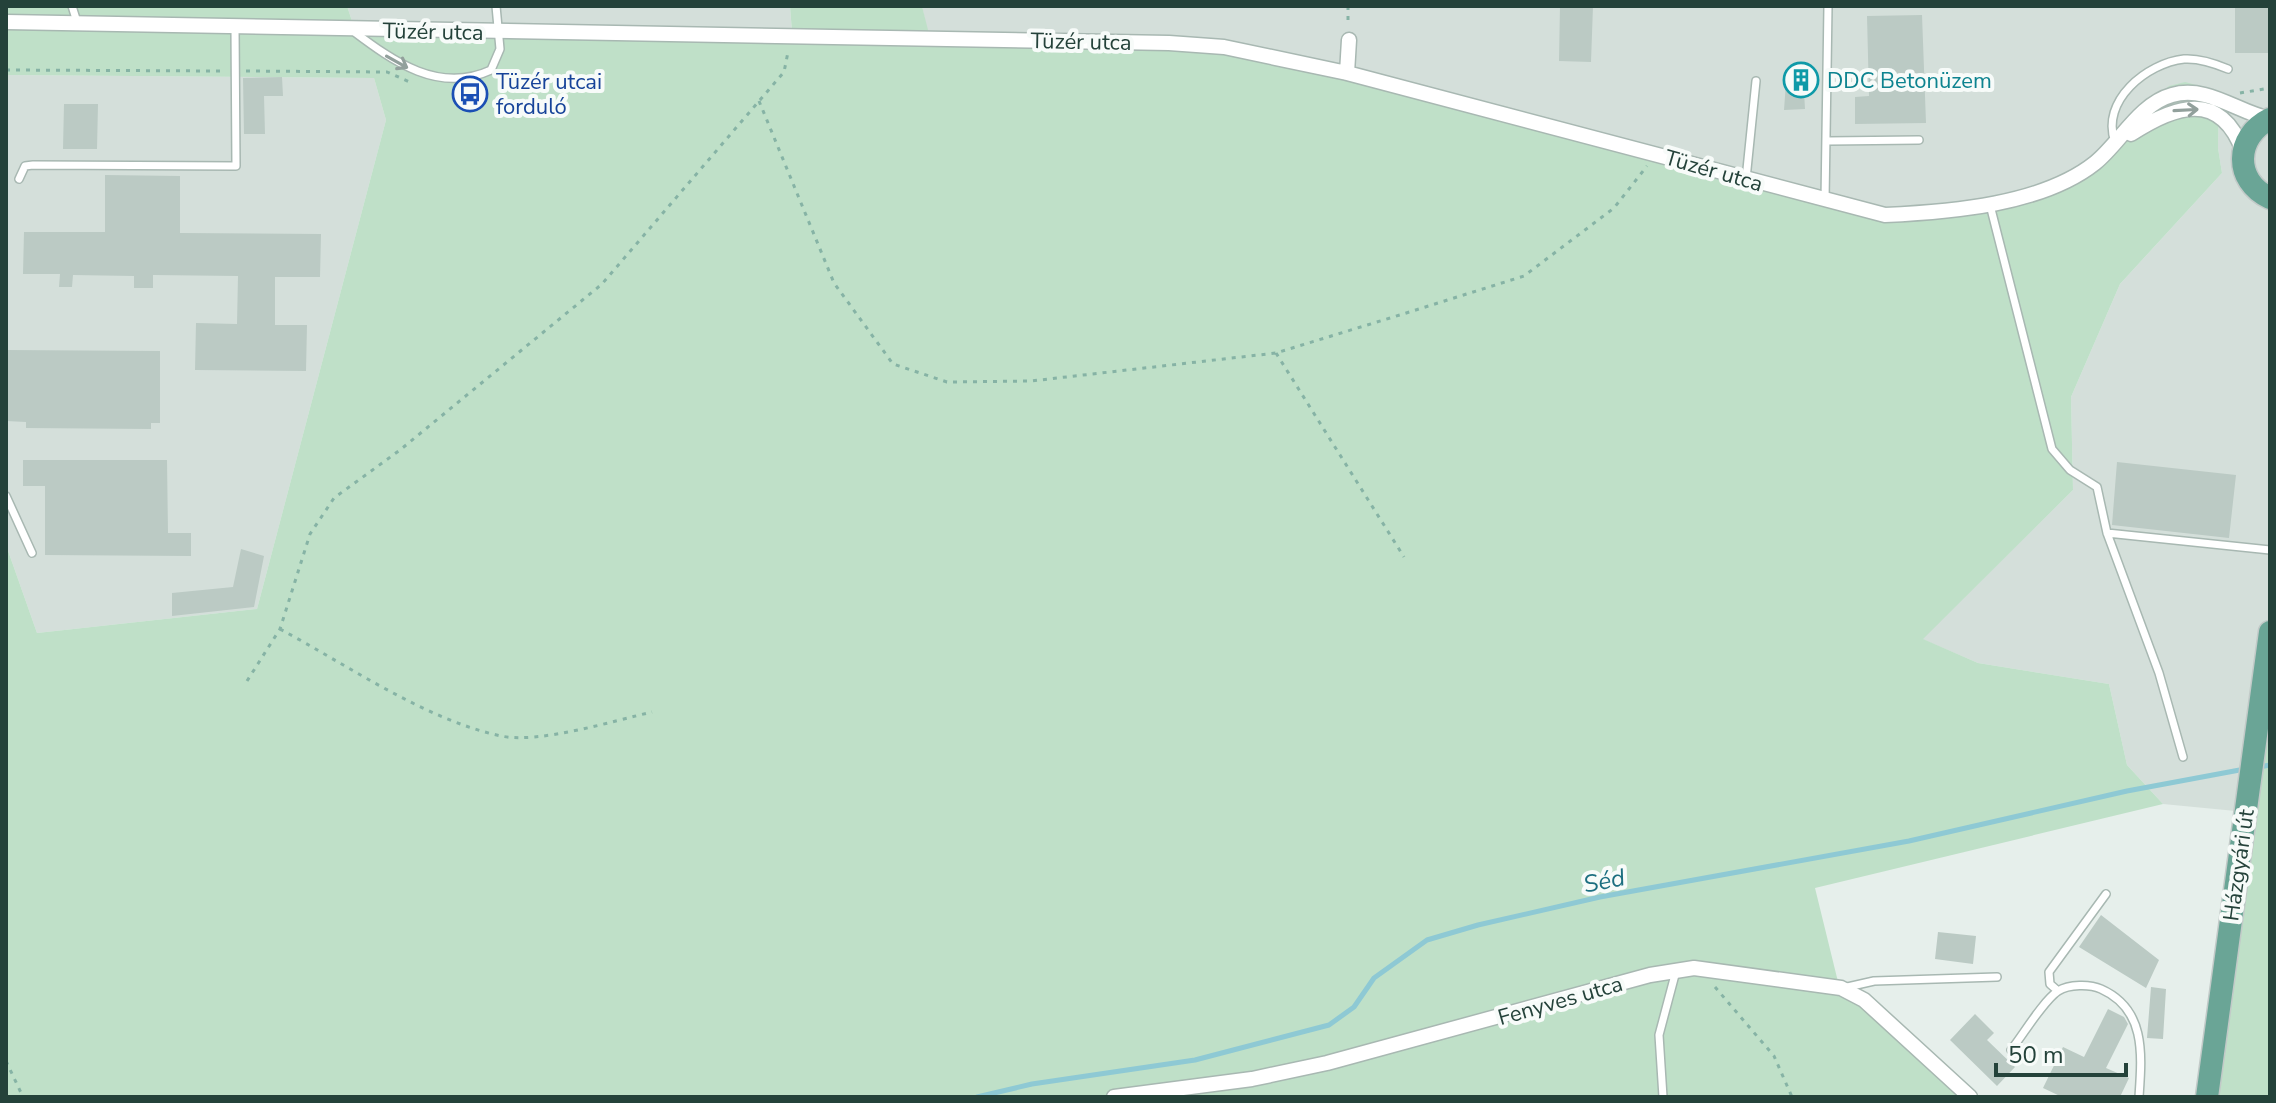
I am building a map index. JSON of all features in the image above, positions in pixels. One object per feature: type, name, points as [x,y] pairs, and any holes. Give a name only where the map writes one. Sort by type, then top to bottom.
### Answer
[{"type":"main road","points":[[2266,199],[2244,169],[2243,151],[2252,131],[2270,119]]},
{"type":"main road","name":"Házgyári út","points":[[2207,1097],[2270,632]]},
{"type":"street","name":"Tüzér utca","points":[[6,22],[1169,43],[1224,47],[1347,73],[1657,154],[1825,202],[1885,215],[1958,210],[2034,192],[2081,173],[2117,143],[2151,106],[2173,94],[2206,94],[2250,115],[2270,119]]},
{"type":"street","points":[[1347,73],[1349,40]]},
{"type":"street","name":"Tüzér utca","points":[[2117,143],[2167,112],[2191,108],[2222,119],[2243,151]]},
{"type":"street","name":"Fenyves utca","points":[[1114,1097],[1252,1079],[1327,1063],[1694,968],[1841,988],[1864,1000],[1970,1097]]},
{"type":"lane","points":[[72,6],[77,22]]},
{"type":"lane","points":[[351,29],[391,60],[414,71],[451,80],[471,79],[491,70],[500,49],[496,6]]},
{"type":"lane","points":[[1825,202],[1828,6]]},
{"type":"lane","points":[[19,179],[25,166],[236,166],[235,27]]},
{"type":"lane","points":[[2117,143],[2112,123],[2118,100],[2145,75],[2164,64],[2185,59],[2208,61],[2228,69]]},
{"type":"lane","points":[[1746,179],[1756,81]]},
{"type":"lane","points":[[1828,141],[1919,140]]},
{"type":"lane","points":[[1990,203],[2052,449],[2070,470],[2097,487],[2107,533],[2159,673],[2183,757]]},
{"type":"lane","points":[[6,496],[32,553]]},
{"type":"lane","points":[[2107,533],[2270,550]]},
{"type":"lane","points":[[2058,991],[2050,984],[2049,972],[2106,894]]},
{"type":"lane","points":[[1663,1097],[1659,1035],[1676,971]]},
{"type":"lane","points":[[1841,988],[1874,981],[1997,977]]},
{"type":"lane","points":[[2011,1050],[2058,991],[2083,985],[2097,987],[2130,1008],[2136,1021],[2141,1069],[2139,1097]]},
{"type":"path","points":[[1348,6],[1349,40]]},
{"type":"path","points":[[247,681],[280,629],[310,534],[334,498],[400,450],[602,284],[784,72],[791,37]]},
{"type":"path","points":[[6,62],[11,70]]},
{"type":"path","points":[[759,101],[834,283],[893,364],[947,382],[1031,381],[1276,353],[1524,276],[1614,208],[1657,154]]},
{"type":"path","points":[[1276,353],[1404,557]]},
{"type":"path","points":[[280,629],[433,711],[503,737],[553,734],[652,712]]},
{"type":"path","points":[[1694,968],[1720,992],[1774,1056],[1792,1097]]},
{"type":"path","points":[[6,1061],[23,1097]]},
{"type":"shaded area","points":[[347,6],[790,6],[792,33],[354,27]]},
{"type":"shaded area","points":[[922,6],[2270,6],[2270,740],[2256,737],[2246,812],[2163,804],[2127,765],[2109,684],[1978,663],[1922,639],[2073,490],[2071,397],[2120,284],[2222,173],[2218,148],[2219,91],[2112,139],[2076,168],[2033,187],[1989,202],[1885,213],[928,34]]},
{"type":"shaded area","points":[[6,75],[374,78],[386,120],[257,609],[37,633],[6,545]]},
{"type":"green space","points":[[6,6],[347,6],[354,27],[792,32],[790,6],[922,6],[929,34],[1225,44],[1885,213],[1984,201],[2032,189],[2055,180],[2089,159],[2169,86],[2185,82],[2219,91],[2218,148],[2222,173],[2120,284],[2071,397],[2073,490],[1923,639],[1978,663],[2109,684],[2127,765],[2163,804],[1815,888],[1840,990],[1852,994],[1967,1097],[6,1097],[6,545],[37,633],[257,609],[386,120],[374,78],[6,75]]},
{"type":"green space","points":[[2255,737],[2270,740],[2270,1097],[2209,1097]]},
{"type":"building","points":[[1560,6],[1593,6],[1591,62],[1559,61]]},
{"type":"building","points":[[2235,6],[2270,6],[2270,53],[2235,53]]},
{"type":"building","points":[[1922,15],[1926,123],[1855,124],[1855,97],[1869,96],[1867,16]]},
{"type":"building","name":"DDC Betonüzem","points":[[1814,68],[1815,90],[1804,91],[1805,109],[1784,110],[1787,69]]},
{"type":"building","points":[[282,77],[283,96],[264,96],[265,134],[244,134],[243,78]]},
{"type":"building","points":[[64,104],[98,104],[97,149],[63,149]]},
{"type":"building","points":[[105,175],[180,176],[180,233],[321,234],[320,277],[275,277],[275,325],[307,325],[306,371],[195,370],[196,323],[237,324],[238,276],[153,275],[153,288],[134,288],[134,276],[73,275],[72,287],[59,287],[60,274],[23,274],[24,232],[105,232]]},
{"type":"building","points":[[6,350],[160,351],[160,423],[151,423],[151,429],[26,428],[26,422],[6,421]]},
{"type":"building","points":[[23,460],[167,460],[168,533],[191,533],[191,556],[45,555],[45,486],[23,486]]},
{"type":"building","points":[[2117,462],[2236,475],[2229,538],[2112,525]]},
{"type":"building","points":[[241,549],[264,556],[254,607],[172,616],[172,593],[233,587]]},
{"type":"building","points":[[2101,915],[2159,960],[2146,988],[2079,947]]},
{"type":"building","points":[[1938,932],[1976,936],[1973,964],[1935,959]]},
{"type":"building","points":[[2151,987],[2166,989],[2163,1039],[2147,1038]]},
{"type":"building","points":[[2108,1009],[2124,1017],[2128,1024],[2106,1068],[2129,1078],[2120,1097],[2062,1097],[2043,1088],[2063,1047],[2084,1057]]},
{"type":"building","points":[[1975,1014],[1994,1033],[1987,1040],[2015,1067],[1997,1086],[1950,1040]]},
{"type":"waterway","name":"Séd","points":[[2259,767],[2270,765]]},
{"type":"waterway","name":"Séd","points":[[977,1097],[1032,1084],[1195,1060],[1329,1025],[1354,1007],[1374,978],[1427,940],[1478,925],[1600,897],[1909,841],[2127,791],[2245,769]]},
{"type":"place","name":"DDC Betonüzem","points":[[1801,80]]},
{"type":"place","name":"Tüzér utcai forduló","points":[[470,94]]}]
